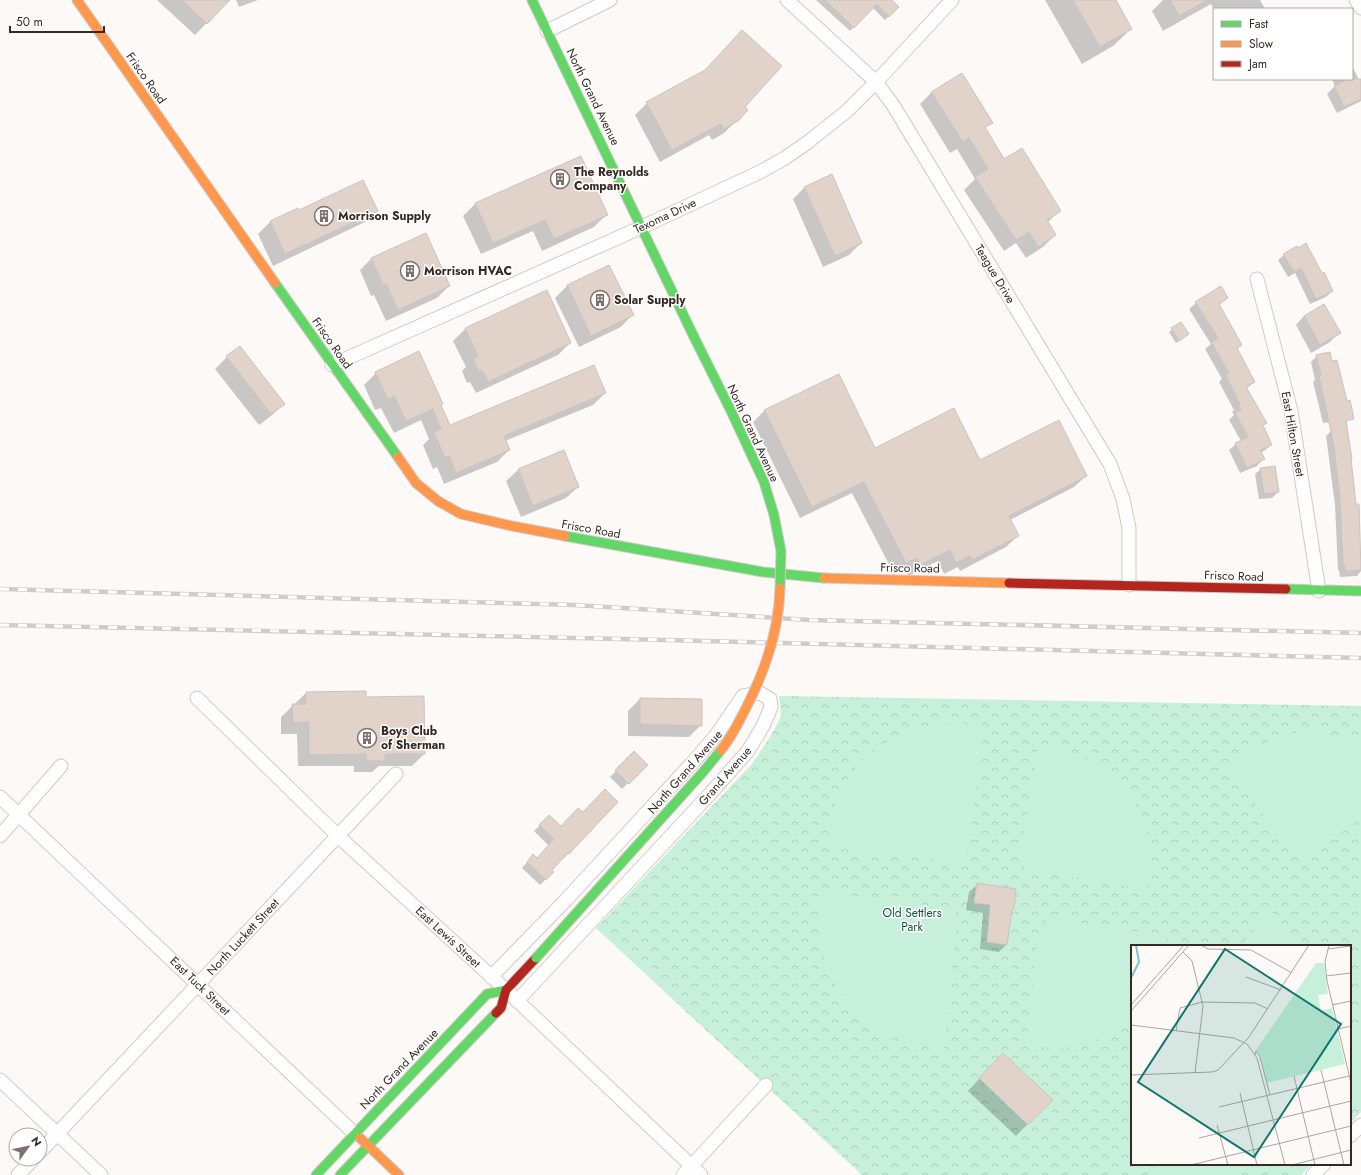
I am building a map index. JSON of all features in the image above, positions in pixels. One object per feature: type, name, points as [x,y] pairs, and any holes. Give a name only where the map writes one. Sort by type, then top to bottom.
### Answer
[{"type":"main road","name":"Frisco Road","points":[[76,0],[332,365],[416,482],[438,501],[461,514],[520,528],[763,572],[837,579],[1361,591]]},
{"type":"main road","name":"North Grand Avenue","points":[[340,1175],[501,1008],[506,990],[698,778],[731,738],[757,686],[772,645],[780,595],[781,552],[774,515],[764,482],[532,0]]},
{"type":"main road","name":"North Grand Avenue","points":[[316,1175],[487,994],[506,990]]},
{"type":"main road","name":"East Tuck Street","points":[[355,1134],[399,1175]]},
{"type":"street","points":[[547,31],[610,0]]},
{"type":"street","name":"Teague Drive","points":[[787,0],[876,82],[893,105],[1110,464],[1123,499],[1129,528],[1129,585]]},
{"type":"street","name":"Texoma Drive","points":[[332,365],[642,227],[760,172],[785,158],[847,111],[952,0]]},
{"type":"street","points":[[1356,0],[1361,8]]},
{"type":"street","name":"East Hilton Street","points":[[1257,279],[1291,411],[1319,591]]},
{"type":"street","name":"Grand Avenue","points":[[492,976],[570,895],[694,761],[717,734],[743,696],[760,692],[770,699],[771,707],[763,726],[748,751],[709,795],[517,1000]]},
{"type":"street","name":"East Lewis Street","points":[[197,698],[338,836],[492,976],[692,1172]]},
{"type":"street","points":[[0,836],[61,766]]},
{"type":"street","name":"North Luckett Street","points":[[48,1144],[396,774]]},
{"type":"street","name":"East Tuck Street","points":[[0,797],[355,1134]]},
{"type":"street","points":[[0,1080],[101,1175]]},
{"type":"street","points":[[692,1172],[766,1085]]},
{"type":"street","points":[[1351,1135],[1361,1125]]},
{"type":"street","points":[[1313,1175],[1323,1165]]},
{"type":"street","points":[[18,1175],[26,1167]]},
{"type":"green space","name":"Old Settlers Park","points":[[779,696],[1361,706],[1361,1112],[1351,1123],[1351,945],[1131,945],[1131,1165],[1311,1165],[1301,1175],[862,1175],[596,928],[751,765],[772,734],[781,716]]},
{"type":"green space","points":[[956,723],[985,725],[967,853],[957,862],[826,847],[835,804],[847,780],[864,759],[885,743],[909,731],[935,724]]},
{"type":"green space","points":[[1318,731],[1344,739],[1361,750],[1361,817],[1310,858],[1299,857],[1223,765],[1254,747],[1294,733]]},
{"type":"green space","points":[[1038,746],[1058,749],[1078,756],[1096,765],[1112,776],[1126,790],[1137,807],[1145,825],[1150,857],[1147,889],[1027,870],[1020,860]]},
{"type":"green space","points":[[821,892],[954,909],[958,915],[944,1049],[907,1042],[882,1031],[868,1022],[846,999],[829,972],[820,941],[818,923]]},
{"type":"green space","points":[[1272,912],[1295,945],[1240,945]]},
{"type":"green space","points":[[1049,918],[1168,936],[1166,945],[1131,945],[1131,1017],[1115,1031],[1086,1044],[1060,1049],[1026,1046],[1039,927]]},
{"type":"green space","points":[[1351,1033],[1361,1038],[1361,1093],[1351,1103]]},
{"type":"green space","points":[[1157,1165],[1251,1165],[1241,1175],[1160,1175]]},
{"type":"building","points":[[182,0],[230,0],[207,24]]},
{"type":"building","points":[[825,0],[892,0],[899,7],[889,17],[877,4],[854,28]]},
{"type":"building","points":[[1073,0],[1116,0],[1132,29],[1100,47]]},
{"type":"building","points":[[1170,0],[1208,0],[1179,16]]},
{"type":"building","points":[[742,30],[782,66],[745,107],[748,110],[738,121],[724,129],[721,124],[672,150],[646,102],[705,70]]},
{"type":"building","points":[[962,73],[993,123],[985,127],[1004,159],[1022,148],[1061,211],[1047,220],[1056,235],[1038,247],[1029,232],[1016,240],[975,177],[988,169],[969,138],[963,142],[931,92]]},
{"type":"building","points":[[1361,79],[1361,99],[1344,107],[1334,86],[1346,80]]},
{"type":"building","name":"The Reynolds Company","points":[[581,156],[608,215],[554,239],[545,220],[493,243],[475,203]]},
{"type":"building","points":[[832,174],[862,243],[835,256],[804,187]]},
{"type":"building","name":"Morrison Supply","points":[[363,180],[378,211],[285,254],[270,221],[298,208],[299,210]]},
{"type":"building","name":"Morrison HVAC","points":[[426,233],[450,286],[398,310],[386,284],[383,285],[371,258]]},
{"type":"building","points":[[1306,243],[1322,273],[1324,272],[1333,291],[1316,299],[1301,268],[1294,272],[1283,254]]},
{"type":"building","name":"Solar Supply","points":[[609,265],[634,315],[591,336],[567,285]]},
{"type":"building","points":[[1221,286],[1228,298],[1219,304],[1242,345],[1237,348],[1255,382],[1246,387],[1267,423],[1263,425],[1272,445],[1260,450],[1265,459],[1247,468],[1235,443],[1248,437],[1235,413],[1241,410],[1238,405],[1240,404],[1225,374],[1229,373],[1211,342],[1218,338],[1195,302]]},
{"type":"building","points":[[547,290],[571,343],[488,382],[482,370],[479,372],[473,358],[478,356],[465,328]]},
{"type":"building","points":[[1324,304],[1341,333],[1320,345],[1304,316]]},
{"type":"building","points":[[1181,322],[1189,334],[1179,341],[1171,328]]},
{"type":"building","points":[[240,346],[285,404],[271,414],[226,356]]},
{"type":"building","points":[[419,351],[443,404],[441,405],[450,425],[594,365],[606,393],[504,436],[510,450],[456,473],[449,456],[445,458],[434,432],[441,429],[433,409],[406,421],[394,396],[388,399],[375,372]]},
{"type":"building","points":[[1330,352],[1332,361],[1337,360],[1347,401],[1350,400],[1354,419],[1346,421],[1352,459],[1356,504],[1359,504],[1361,570],[1345,571],[1345,565],[1343,565],[1340,499],[1334,446],[1316,355]]},
{"type":"building","points":[[839,374],[875,448],[954,408],[980,460],[1059,420],[1087,476],[1009,516],[1019,536],[972,560],[970,556],[956,563],[950,550],[920,565],[917,558],[906,563],[864,482],[812,507],[764,410]]},
{"type":"building","points":[[564,450],[579,487],[533,506],[518,469]]},
{"type":"building","points":[[1275,466],[1279,492],[1264,494],[1260,468]]},
{"type":"building","name":"Boys Club of Sherman","points":[[366,691],[366,697],[424,696],[425,754],[385,754],[385,761],[366,761],[366,754],[309,755],[309,722],[293,723],[292,704],[306,704],[306,692]]},
{"type":"building","points":[[640,698],[702,699],[702,726],[640,724]]},
{"type":"building","points":[[634,751],[648,765],[629,784],[615,770]]},
{"type":"building","points":[[605,789],[618,802],[552,870],[554,872],[546,880],[527,862],[533,854],[537,858],[554,839],[539,825],[549,815],[561,826],[578,808],[583,812]]},
{"type":"building","points":[[977,883],[1016,889],[1007,945],[987,942],[990,905],[974,903]]},
{"type":"building","points":[[1003,1053],[1053,1100],[1028,1125],[979,1078]]},
{"type":"railway","points":[[0,589],[575,605],[809,620],[1361,633]]},
{"type":"railway","points":[[0,625],[510,636],[1361,658]]},
{"type":"traffic: fast","points":[[532,0],[694,337]]},
{"type":"traffic: fast","points":[[275,283],[398,457]]},
{"type":"traffic: fast","points":[[694,337],[764,482],[774,515],[781,551],[780,588]]},
{"type":"traffic: fast","points":[[565,536],[763,572],[824,578]]},
{"type":"traffic: fast","points":[[1286,589],[1361,591]]},
{"type":"traffic: fast","points":[[536,958],[721,750]]},
{"type":"traffic: fast","points":[[316,1175],[487,994],[506,990]]},
{"type":"traffic: fast","points":[[340,1175],[496,1013]]},
{"type":"traffic: slow","points":[[77,0],[275,283]]},
{"type":"traffic: slow","points":[[398,457],[416,483],[438,501],[461,514],[565,536]]},
{"type":"traffic: slow","points":[[824,578],[1009,583]]},
{"type":"traffic: slow","points":[[721,750],[732,735],[746,708],[765,665],[774,635],[780,588]]},
{"type":"traffic: slow","points":[[360,1138],[399,1175]]},
{"type":"traffic: jam","points":[[1009,583],[1286,589]]},
{"type":"traffic: jam","points":[[496,1013],[501,1008],[506,990],[536,958]]},
{"type":"place","name":"The Reynolds Company","points":[[560,179]]},
{"type":"place","name":"Morrison Supply","points":[[324,216]]},
{"type":"place","name":"Morrison HVAC","points":[[410,271]]},
{"type":"place","name":"Solar Supply","points":[[600,300]]},
{"type":"place","name":"Boys Club of Sherman","points":[[367,738]]}]
